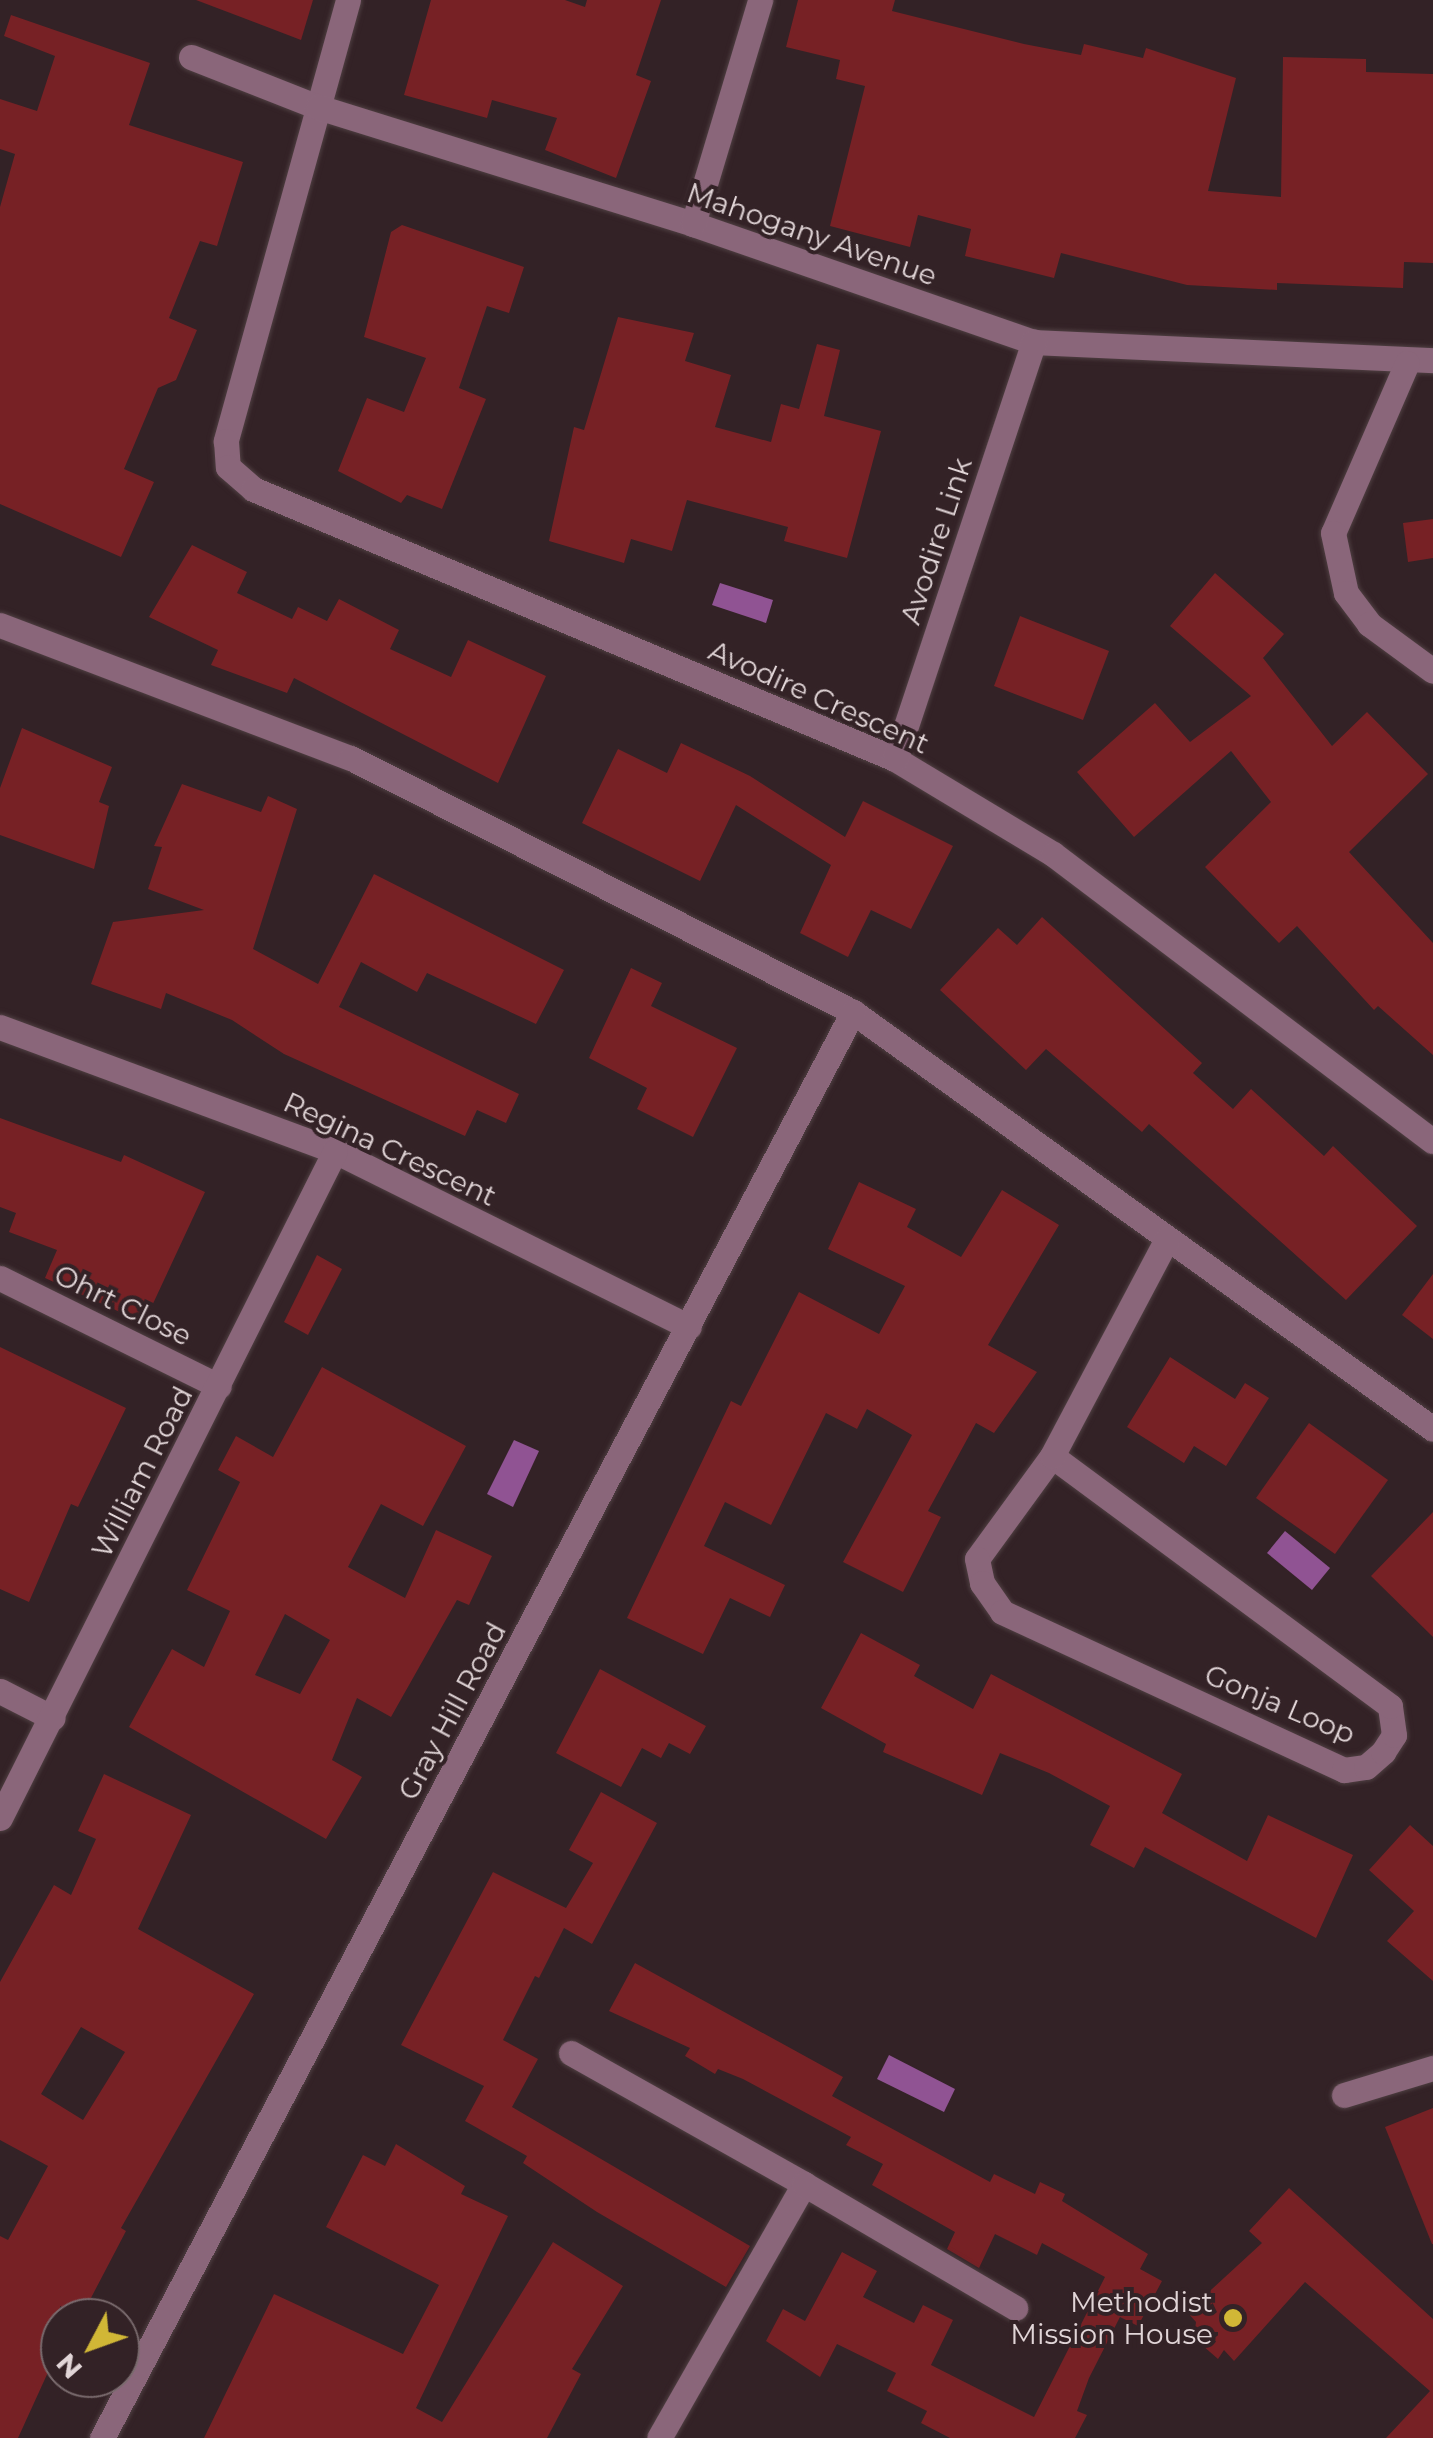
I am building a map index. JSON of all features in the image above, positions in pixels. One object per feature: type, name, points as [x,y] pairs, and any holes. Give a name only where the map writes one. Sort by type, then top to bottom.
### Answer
[{"type":"street","points":[[318,107],[348,0]]},
{"type":"street","points":[[693,224],[760,0]]},
{"type":"street","name":"Mahogany Avenue","points":[[191,56],[318,107],[693,224],[1034,342],[1420,362]]},
{"type":"street","name":"Avodire Crescent","points":[[318,107],[226,441],[228,467],[253,489],[895,759],[1053,854],[1433,1141]]},
{"type":"street","name":"Avodire Link","points":[[895,759],[1034,342]]},
{"type":"street","points":[[1420,362],[1333,533],[1346,593],[1369,624],[1433,671]]},
{"type":"street","points":[[0,625],[351,758],[853,1012],[1433,1429]]},
{"type":"street","name":"Gray Hill Road","points":[[102,2438],[853,1012]]},
{"type":"street","name":"Regina Crescent","points":[[0,1027],[336,1151],[689,1327]]},
{"type":"street","name":"William Road","points":[[0,1818],[336,1151]]},
{"type":"street","name":"Gonja Loop","points":[[1052,1456],[1390,1706],[1394,1735],[1383,1752],[1366,1767],[1344,1770],[1002,1612],[982,1583],[977,1559],[1052,1456],[1167,1240]]},
{"type":"street","name":"Ohrt Close","points":[[0,1278],[218,1386]]},
{"type":"street","points":[[0,1692],[52,1718]]},
{"type":"street","points":[[571,2053],[1015,2308]]},
{"type":"street","points":[[1344,2095],[1433,2068]]},
{"type":"street","points":[[659,2438],[804,2184]]},
{"type":"shaded area","points":[[720,583],[773,600],[766,623],[712,605]]},
{"type":"shaded area","points":[[514,1440],[539,1451],[513,1507],[487,1494]]},
{"type":"shaded area","points":[[1285,1531],[1330,1568],[1312,1590],[1267,1553]]},
{"type":"shaded area","points":[[889,2055],[955,2089],[944,2112],[877,2079]]},
{"type":"building","points":[[196,0],[313,0],[301,40]]},
{"type":"building","points":[[431,0],[565,0],[585,7],[587,0],[661,0],[636,75],[651,81],[616,178],[545,150],[557,118],[492,100],[487,118],[404,95]]},
{"type":"building","points":[[798,0],[895,0],[892,11],[1024,44],[1081,55],[1084,44],[1143,58],[1146,48],[1236,78],[1208,191],[1281,197],[1283,57],[1366,59],[1366,72],[1433,74],[1433,263],[1404,262],[1403,288],[1277,283],[1277,290],[1187,285],[1061,253],[1054,278],[965,256],[971,229],[918,215],[910,247],[830,226],[865,86],[836,79],[840,60],[786,47]]},
{"type":"building","points":[[11,15],[150,63],[129,125],[243,162],[217,246],[200,241],[169,318],[197,330],[176,380],[158,388],[124,469],[154,482],[121,557],[0,504],[0,207],[15,154],[0,149],[0,99],[37,111],[55,56],[4,36]]},
{"type":"building","points":[[402,225],[524,267],[509,313],[487,306],[459,388],[486,399],[442,509],[407,495],[401,503],[338,471],[367,398],[404,412],[426,358],[364,337],[391,232]]},
{"type":"building","points":[[618,317],[694,333],[685,361],[731,375],[715,427],[771,442],[781,404],[799,409],[817,344],[840,350],[824,416],[881,431],[847,558],[784,541],[788,527],[687,500],[672,551],[631,539],[624,563],[549,541],[574,427],[584,430]]},
{"type":"building","points":[[1433,519],[1433,558],[1408,562],[1403,523]]},
{"type":"building","points":[[192,545],[247,572],[237,593],[292,619],[298,607],[327,621],[339,599],[399,630],[390,649],[451,677],[468,640],[546,676],[498,783],[294,678],[287,693],[211,665],[218,650],[149,617]]},
{"type":"building","points":[[1215,573],[1284,634],[1263,658],[1332,746],[1367,712],[1428,774],[1349,852],[1433,943],[1433,1055],[1378,1006],[1374,1010],[1297,926],[1279,943],[1205,867],[1271,802],[1231,751],[1134,837],[1077,772],[1155,703],[1190,742],[1251,696],[1170,626]]},
{"type":"building","points":[[1020,616],[1109,651],[1083,720],[994,686]]},
{"type":"building","points":[[22,728],[112,767],[99,802],[109,806],[94,869],[0,835],[0,788]]},
{"type":"building","points":[[681,743],[750,776],[845,837],[863,801],[953,846],[911,929],[871,910],[848,957],[800,933],[831,865],[736,805],[700,881],[582,823],[618,749],[667,773]]},
{"type":"building","points":[[182,784],[261,812],[268,796],[297,809],[253,949],[318,984],[374,874],[564,970],[536,1024],[427,973],[417,992],[361,962],[339,1007],[519,1094],[506,1123],[477,1110],[465,1136],[284,1054],[232,1020],[166,993],[161,1009],[91,984],[113,922],[204,910],[148,889],[162,847],[154,846]]},
{"type":"building","points":[[1042,917],[1202,1063],[1193,1073],[1233,1109],[1251,1089],[1324,1156],[1333,1146],[1417,1226],[1346,1300],[1149,1124],[1142,1132],[1046,1049],[1026,1070],[940,990],[998,928],[1017,945]]},
{"type":"building","points":[[631,968],[662,983],[651,1006],[737,1048],[693,1137],[637,1109],[647,1088],[589,1058]]},
{"type":"building","points":[[0,1118],[121,1162],[124,1155],[205,1192],[144,1323],[45,1278],[57,1250],[9,1232],[16,1213],[0,1207]]},
{"type":"building","points":[[859,1182],[916,1209],[907,1227],[961,1257],[1002,1190],[1059,1225],[988,1345],[1037,1372],[994,1433],[976,1423],[928,1511],[941,1517],[903,1592],[843,1562],[912,1435],[867,1409],[857,1429],[826,1413],[771,1525],[725,1502],[704,1546],[785,1585],[770,1617],[730,1598],[703,1654],[627,1618],[731,1401],[741,1406],[799,1292],[879,1334],[905,1286],[828,1249]]},
{"type":"building","points":[[317,1255],[342,1269],[308,1335],[284,1322]]},
{"type":"building","points":[[1433,1274],[1433,1339],[1402,1315]]},
{"type":"building","points":[[0,1347],[126,1408],[78,1507],[71,1504],[29,1602],[0,1589]]},
{"type":"building","points":[[1170,1357],[1235,1399],[1245,1383],[1269,1398],[1226,1466],[1194,1446],[1184,1463],[1127,1427]]},
{"type":"building","points":[[322,1367],[466,1446],[423,1526],[381,1504],[348,1567],[405,1598],[436,1530],[492,1556],[469,1605],[457,1600],[391,1717],[357,1698],[332,1760],[362,1777],[326,1839],[129,1727],[172,1649],[204,1667],[230,1611],[187,1590],[240,1482],[218,1470],[236,1436],[273,1457]],"holes":[[[285,1614],[330,1640],[300,1694],[255,1675]]]},
{"type":"building","points":[[1309,1423],[1388,1480],[1335,1554],[1256,1498]]},
{"type":"building","points":[[1433,1512],[1433,1637],[1371,1576]]},
{"type":"building","points":[[861,1633],[920,1665],[914,1676],[973,1709],[991,1674],[1182,1774],[1162,1813],[1247,1861],[1268,1815],[1353,1855],[1316,1938],[1145,1847],[1134,1868],[1090,1845],[1110,1806],[1049,1773],[1000,1753],[982,1795],[883,1752],[886,1744],[821,1708]]},
{"type":"building","points":[[600,1669],[706,1726],[690,1754],[669,1743],[661,1758],[642,1748],[621,1787],[556,1753]]},
{"type":"building","points":[[104,1774],[191,1815],[138,1929],[254,1994],[121,2228],[126,2231],[91,2298],[40,2298],[40,2390],[18,2438],[0,2438],[0,2236],[8,2240],[48,2166],[0,2140],[0,1982],[54,1885],[71,1895],[96,1839],[78,1831]],"holes":[[[81,2027],[125,2052],[83,2120],[41,2094]]]},
{"type":"building","points":[[601,1792],[657,1823],[592,1944],[564,1928],[539,1978],[535,1976],[503,2040],[538,2059],[512,2107],[750,2246],[726,2287],[597,2212],[523,2163],[527,2156],[465,2121],[484,2086],[401,2045],[493,1872],[566,1908],[593,1863],[569,1850]]},
{"type":"building","points":[[1410,1825],[1433,1846],[1433,1981],[1387,1941],[1414,1911],[1369,1870]]},
{"type":"building","points":[[635,1963],[843,2077],[832,2096],[990,2182],[994,2174],[1035,2194],[1040,2182],[1065,2194],[1062,2201],[1148,2254],[1140,2269],[1162,2281],[1138,2326],[1120,2317],[1089,2378],[1077,2411],[1087,2415],[1075,2438],[950,2438],[921,2423],[927,2411],[887,2391],[896,2373],[837,2344],[820,2377],[766,2341],[783,2309],[805,2321],[842,2252],[877,2271],[863,2297],[914,2323],[923,2305],[953,2320],[931,2365],[1034,2417],[1105,2277],[1042,2243],[1037,2255],[995,2234],[979,2268],[947,2249],[955,2232],[872,2185],[883,2164],[846,2145],[851,2137],[743,2079],[718,2069],[715,2074],[685,2056],[690,2048],[609,2011]]},
{"type":"building","points":[[1433,2108],[1433,2244],[1432,2244],[1385,2127]]},
{"type":"building","points":[[396,2144],[465,2186],[461,2194],[508,2216],[416,2408],[442,2422],[553,2242],[623,2286],[572,2369],[581,2374],[547,2438],[204,2438],[274,2294],[403,2354],[439,2285],[326,2227],[363,2155],[385,2166]]},
{"type":"building","points":[[1289,2188],[1433,2319],[1433,2438],[1386,2438],[1430,2391],[1305,2282],[1234,2361],[1224,2350],[1218,2359],[1194,2338],[1196,2322],[1187,2312],[1262,2243],[1249,2231]]},
{"type":"place","name":"Methodist Mission House","points":[[1233,2318]]}]
